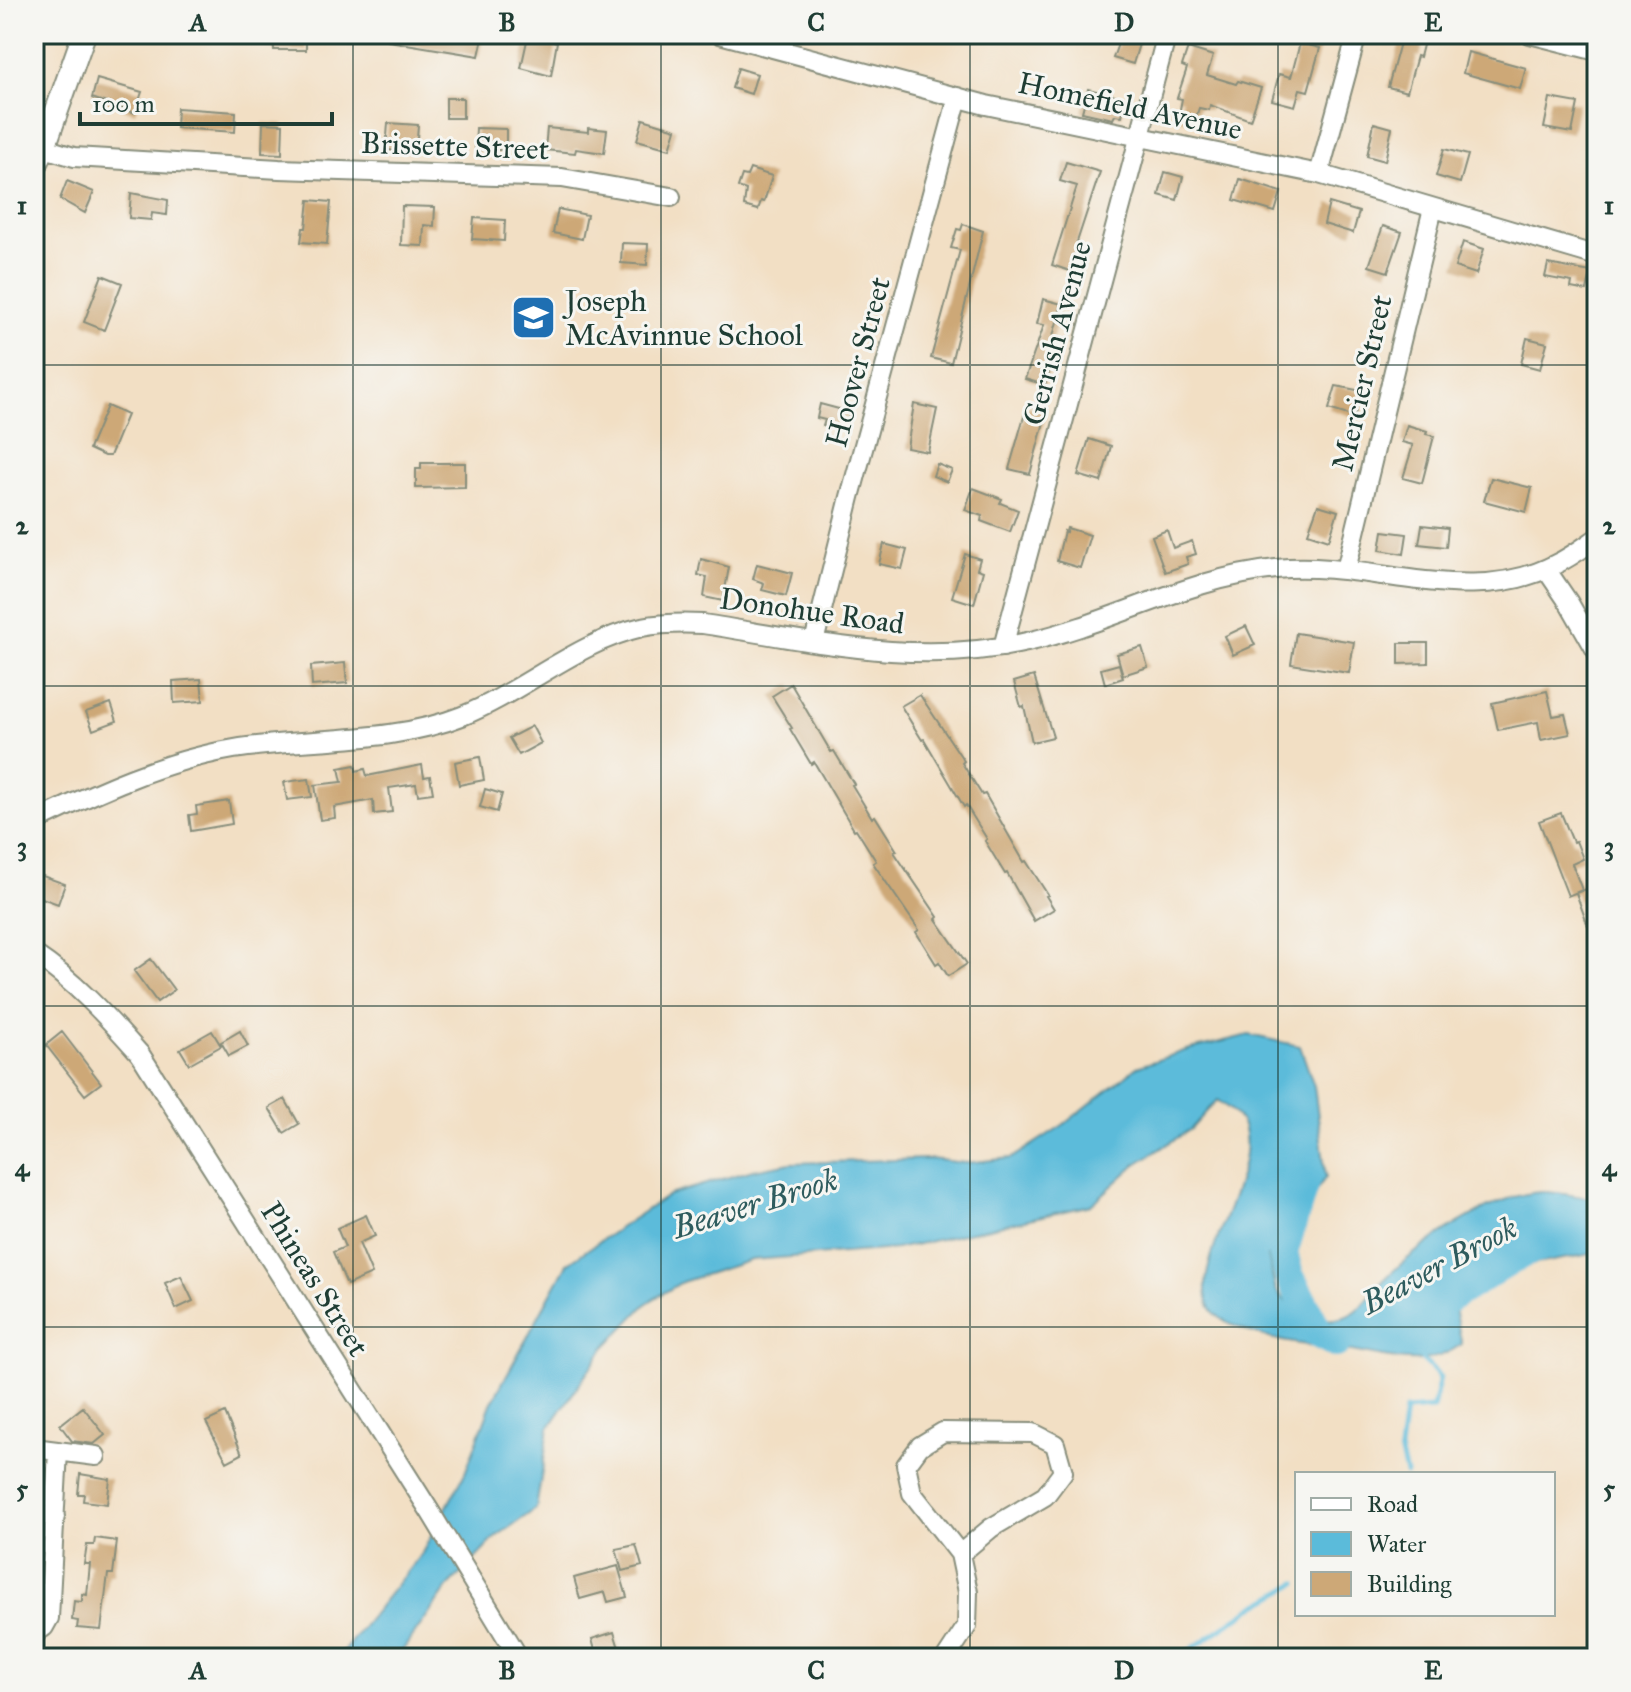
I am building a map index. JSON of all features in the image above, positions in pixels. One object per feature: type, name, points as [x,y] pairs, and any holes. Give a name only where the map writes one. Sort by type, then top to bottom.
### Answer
[{"type":"street","points":[[34,169],[39,146],[84,34]]},
{"type":"street","name":"Homefield Avenue","points":[[720,34],[958,97],[1319,174],[1597,256]]},
{"type":"street","name":"Gerrish Avenue","points":[[1003,647],[1167,34]]},
{"type":"street","points":[[1319,174],[1357,34]]},
{"type":"street","points":[[1530,34],[1597,51]]},
{"type":"street","name":"Hoover Street","points":[[814,642],[958,97]]},
{"type":"street","name":"Brissette Street","points":[[39,146],[74,157],[279,169],[562,178],[671,197]]},
{"type":"street","name":"Mercier Street","points":[[1346,570],[1433,208]]},
{"type":"street","name":"Donohue Road","points":[[34,822],[131,779],[196,756],[261,745],[391,733],[444,722],[490,703],[607,639],[642,627],[703,624],[902,654],[966,653],[1060,633],[1193,586],[1239,574],[1281,568],[1346,570],[1485,583],[1546,569],[1597,538]]},
{"type":"street","points":[[1546,569],[1597,652]]},
{"type":"street","name":"Phineas Street","points":[[34,954],[54,967],[96,1004],[140,1054],[431,1513],[519,1658]]},
{"type":"street","points":[[946,1658],[967,1626],[968,1592],[960,1554],[912,1493],[906,1465],[920,1446],[943,1432],[1033,1433],[1055,1444],[1063,1472],[1045,1496],[991,1528],[960,1554]]},
{"type":"street","points":[[34,1448],[96,1456]]},
{"type":"street","points":[[34,1634],[44,1627],[49,1618],[58,1451]]},
{"type":"street","points":[[34,1514],[55,1517]]},
{"type":"water","points":[[1249,1035],[1300,1046],[1314,1086],[1326,1177],[1268,1256],[1277,1291],[1289,1304],[1306,1314],[1324,1319],[1349,1315],[1361,1307],[1385,1279],[1437,1237],[1480,1211],[1524,1195],[1549,1192],[1597,1199],[1597,1253],[1524,1266],[1485,1266],[1463,1280],[1452,1300],[1462,1344],[1424,1360],[1398,1359],[1288,1342],[1237,1327],[1222,1319],[1209,1304],[1206,1284],[1211,1259],[1240,1175],[1245,1149],[1241,1122],[1217,1100],[1191,1129],[1135,1165],[1091,1205],[896,1249],[751,1260],[682,1282],[647,1303],[605,1347],[549,1428],[536,1509],[497,1536],[448,1587],[397,1658],[338,1658],[422,1553],[465,1473],[491,1404],[567,1264],[597,1243],[669,1195],[753,1170],[791,1163],[930,1159],[965,1163],[1012,1158],[1063,1125],[1137,1067],[1187,1050]]},
{"type":"building","points":[[273,34],[306,34],[306,50],[274,50]]},
{"type":"building","points":[[388,34],[468,34],[483,38],[479,56],[388,41]]},
{"type":"building","points":[[1402,35],[1424,41],[1407,92],[1388,87]]},
{"type":"building","points":[[528,36],[557,42],[551,76],[521,68]]},
{"type":"building","points":[[1120,38],[1139,44],[1133,64],[1113,58]]},
{"type":"building","points":[[1300,43],[1320,48],[1308,91],[1300,89],[1295,106],[1272,100],[1279,74],[1291,77]]},
{"type":"building","points":[[1188,48],[1213,56],[1207,75],[1261,88],[1250,120],[1210,105],[1209,110],[1199,108],[1194,123],[1178,119],[1182,99],[1177,98],[1187,68],[1182,66]]},
{"type":"building","points":[[1468,52],[1526,68],[1520,89],[1463,73]]},
{"type":"building","points":[[738,68],[757,74],[751,94],[732,88]]},
{"type":"building","points":[[97,79],[142,92],[135,113],[92,98]]},
{"type":"building","points":[[1088,89],[1126,98],[1122,116],[1115,115],[1113,119],[1082,112]]},
{"type":"building","points":[[446,98],[463,98],[463,118],[446,118]]},
{"type":"building","points":[[1550,98],[1578,103],[1572,133],[1544,128]]},
{"type":"building","points":[[177,108],[236,112],[235,132],[176,128]]},
{"type":"building","points":[[643,119],[676,129],[670,149],[637,140]]},
{"type":"building","points":[[263,123],[283,124],[282,154],[262,153]]},
{"type":"building","points":[[388,123],[418,125],[416,152],[386,150]]},
{"type":"building","points":[[1374,123],[1392,128],[1385,161],[1367,156]]},
{"type":"building","points":[[476,128],[506,129],[506,150],[475,150]]},
{"type":"building","points":[[547,128],[588,132],[588,128],[607,130],[604,153],[576,149],[575,153],[545,150]]},
{"type":"building","points":[[1444,149],[1468,155],[1460,183],[1436,176]]},
{"type":"building","points":[[1066,162],[1100,172],[1070,271],[1052,265],[1077,186],[1060,181]]},
{"type":"building","points":[[750,169],[772,176],[764,202],[761,201],[758,210],[744,206],[746,190],[738,187],[742,175],[747,176]]},
{"type":"building","points":[[1165,172],[1183,177],[1177,200],[1159,195]]},
{"type":"building","points":[[1240,179],[1281,192],[1275,212],[1234,200]]},
{"type":"building","points":[[67,181],[94,192],[85,213],[60,199]]},
{"type":"building","points":[[131,193],[168,200],[167,215],[152,213],[151,220],[129,218]]},
{"type":"building","points":[[309,200],[331,202],[327,244],[301,242]]},
{"type":"building","points":[[1329,203],[1359,212],[1353,233],[1324,224]]},
{"type":"building","points":[[402,206],[435,207],[434,226],[424,225],[423,246],[401,245]]},
{"type":"building","points":[[558,209],[587,215],[582,239],[553,233]]},
{"type":"building","points":[[474,218],[505,220],[504,241],[472,239]]},
{"type":"building","points":[[963,224],[983,231],[951,363],[931,358],[960,250],[951,248],[957,229],[961,230]]},
{"type":"building","points":[[1383,226],[1402,232],[1388,272],[1369,266]]},
{"type":"building","points":[[1463,242],[1484,249],[1476,274],[1455,267]]},
{"type":"building","points":[[622,243],[648,244],[647,265],[621,263]]},
{"type":"building","points":[[1548,264],[1591,272],[1587,291],[1571,288],[1572,282],[1545,277]]},
{"type":"building","points":[[102,275],[122,283],[104,330],[84,322]]},
{"type":"building","points":[[1043,299],[1062,304],[1046,361],[1052,363],[1045,385],[1025,379],[1044,325],[1037,324]]},
{"type":"building","points":[[1527,338],[1547,343],[1540,369],[1521,364]]},
{"type":"building","points":[[1336,386],[1362,391],[1354,417],[1329,409]]},
{"type":"building","points":[[820,404],[850,412],[845,431],[823,426],[825,420],[817,418]]},
{"type":"building","points":[[914,404],[937,409],[928,452],[907,448]]},
{"type":"building","points":[[107,406],[127,415],[110,456],[104,456],[89,449]]},
{"type":"building","points":[[1027,406],[1047,411],[1030,474],[1009,469]]},
{"type":"building","points":[[1407,425],[1434,436],[1422,483],[1403,478],[1413,445],[1402,442]]},
{"type":"building","points":[[1089,439],[1111,446],[1101,482],[1078,475]]},
{"type":"building","points":[[421,463],[465,463],[465,487],[416,488],[416,469],[421,469]]},
{"type":"building","points":[[937,464],[952,470],[947,482],[933,476]]},
{"type":"building","points":[[1491,478],[1532,488],[1526,512],[1484,501]]},
{"type":"building","points":[[973,488],[1002,499],[1000,503],[1018,510],[1010,532],[981,521],[982,516],[965,510]]},
{"type":"building","points":[[1318,505],[1338,511],[1329,540],[1308,533]]},
{"type":"building","points":[[1422,525],[1448,528],[1446,547],[1419,544]]},
{"type":"building","points":[[1067,528],[1090,535],[1080,568],[1057,561]]},
{"type":"building","points":[[1167,530],[1173,548],[1192,541],[1196,554],[1186,557],[1188,564],[1165,572],[1152,536]]},
{"type":"building","points":[[1383,531],[1407,534],[1404,554],[1380,550]]},
{"type":"building","points":[[884,544],[907,550],[902,569],[879,564]]},
{"type":"building","points":[[965,554],[980,559],[977,569],[983,571],[974,604],[952,597]]},
{"type":"building","points":[[701,559],[729,567],[723,601],[704,597],[707,577],[698,575]]},
{"type":"building","points":[[757,564],[792,573],[786,596],[762,590],[764,583],[753,579]]},
{"type":"building","points":[[1246,626],[1255,645],[1233,655],[1225,636]]},
{"type":"building","points":[[1296,633],[1354,642],[1349,673],[1291,664]]},
{"type":"building","points":[[1399,643],[1428,643],[1428,663],[1399,664]]},
{"type":"building","points":[[1142,647],[1148,667],[1123,675],[1117,654]]},
{"type":"building","points":[[345,663],[347,683],[312,686],[311,666]]},
{"type":"building","points":[[1119,664],[1123,678],[1105,684],[1101,669]]},
{"type":"building","points":[[1034,676],[1053,737],[1032,742],[1024,706],[1021,707],[1014,682]]},
{"type":"building","points":[[201,679],[203,701],[174,703],[173,681]]},
{"type":"building","points":[[791,684],[872,818],[875,816],[897,851],[894,852],[967,964],[948,976],[939,962],[936,964],[916,932],[919,930],[873,863],[876,861],[814,762],[811,764],[772,696]]},
{"type":"building","points":[[1547,691],[1553,716],[1565,714],[1570,734],[1541,740],[1538,722],[1498,730],[1492,703]]},
{"type":"building","points":[[920,695],[964,761],[962,763],[982,795],[985,794],[1024,862],[1048,895],[1054,909],[1034,921],[966,805],[964,807],[901,706]]},
{"type":"building","points":[[111,703],[117,721],[93,730],[86,712]]},
{"type":"building","points":[[532,726],[541,743],[519,755],[509,738]]},
{"type":"building","points":[[480,757],[484,780],[459,785],[455,762]]},
{"type":"building","points":[[355,765],[356,771],[365,769],[367,776],[422,765],[424,777],[430,776],[433,793],[418,795],[416,784],[389,788],[392,812],[374,814],[373,800],[334,807],[335,818],[320,820],[315,785],[342,782],[339,768]]},
{"type":"building","points":[[309,779],[312,797],[287,800],[284,782]]},
{"type":"building","points":[[485,789],[502,794],[497,812],[480,807]]},
{"type":"building","points":[[229,801],[232,824],[191,831],[189,815],[197,814],[196,806]]},
{"type":"building","points":[[1561,813],[1583,859],[1572,864],[1582,890],[1568,896],[1539,821]]},
{"type":"building","points":[[37,874],[65,884],[58,904],[34,895]]},
{"type":"building","points":[[1597,885],[1597,944],[1595,945],[1576,893]]},
{"type":"building","points":[[151,959],[174,990],[157,1002],[134,971]]},
{"type":"building","points":[[212,1031],[221,1046],[189,1064],[180,1049]]},
{"type":"building","points":[[240,1031],[248,1046],[229,1056],[221,1042]]},
{"type":"building","points":[[62,1032],[101,1083],[85,1095],[46,1045]]},
{"type":"building","points":[[285,1099],[299,1124],[284,1133],[269,1108]]},
{"type":"building","points":[[366,1215],[375,1236],[359,1243],[372,1274],[347,1285],[333,1252],[345,1247],[337,1228]]},
{"type":"building","points":[[181,1276],[193,1301],[176,1309],[165,1283]]},
{"type":"building","points":[[83,1407],[105,1435],[94,1444],[72,1441],[60,1425]]},
{"type":"building","points":[[225,1413],[242,1454],[227,1462],[206,1422]]},
{"type":"building","points":[[80,1474],[110,1479],[107,1504],[83,1501],[84,1494],[78,1494]]},
{"type":"building","points":[[95,1538],[117,1541],[113,1574],[108,1574],[101,1630],[77,1628],[78,1621],[72,1620],[74,1601],[82,1602],[82,1594],[87,1595],[90,1564],[84,1564],[87,1545],[94,1545]]},
{"type":"building","points":[[636,1545],[642,1566],[622,1571],[616,1549]]},
{"type":"building","points":[[618,1566],[627,1597],[608,1602],[605,1592],[580,1599],[574,1578]]},
{"type":"building","points":[[614,1632],[622,1658],[597,1658],[592,1639]]},
{"type":"waterway","name":"Beaver Brook","points":[[1305,1180],[1283,1253],[1289,1275],[1320,1335],[1336,1343]]},
{"type":"waterway","name":"Beaver Brook","points":[[1419,1316],[1523,1253],[1563,1241],[1597,1237]]},
{"type":"waterway","points":[[1406,1472],[1400,1450],[1405,1410],[1433,1408],[1440,1377],[1421,1358]]},
{"type":"waterway","points":[[1178,1658],[1250,1609],[1295,1584]]},
{"type":"place","name":"Joseph McAvinnue School","points":[[534,318]]}]
